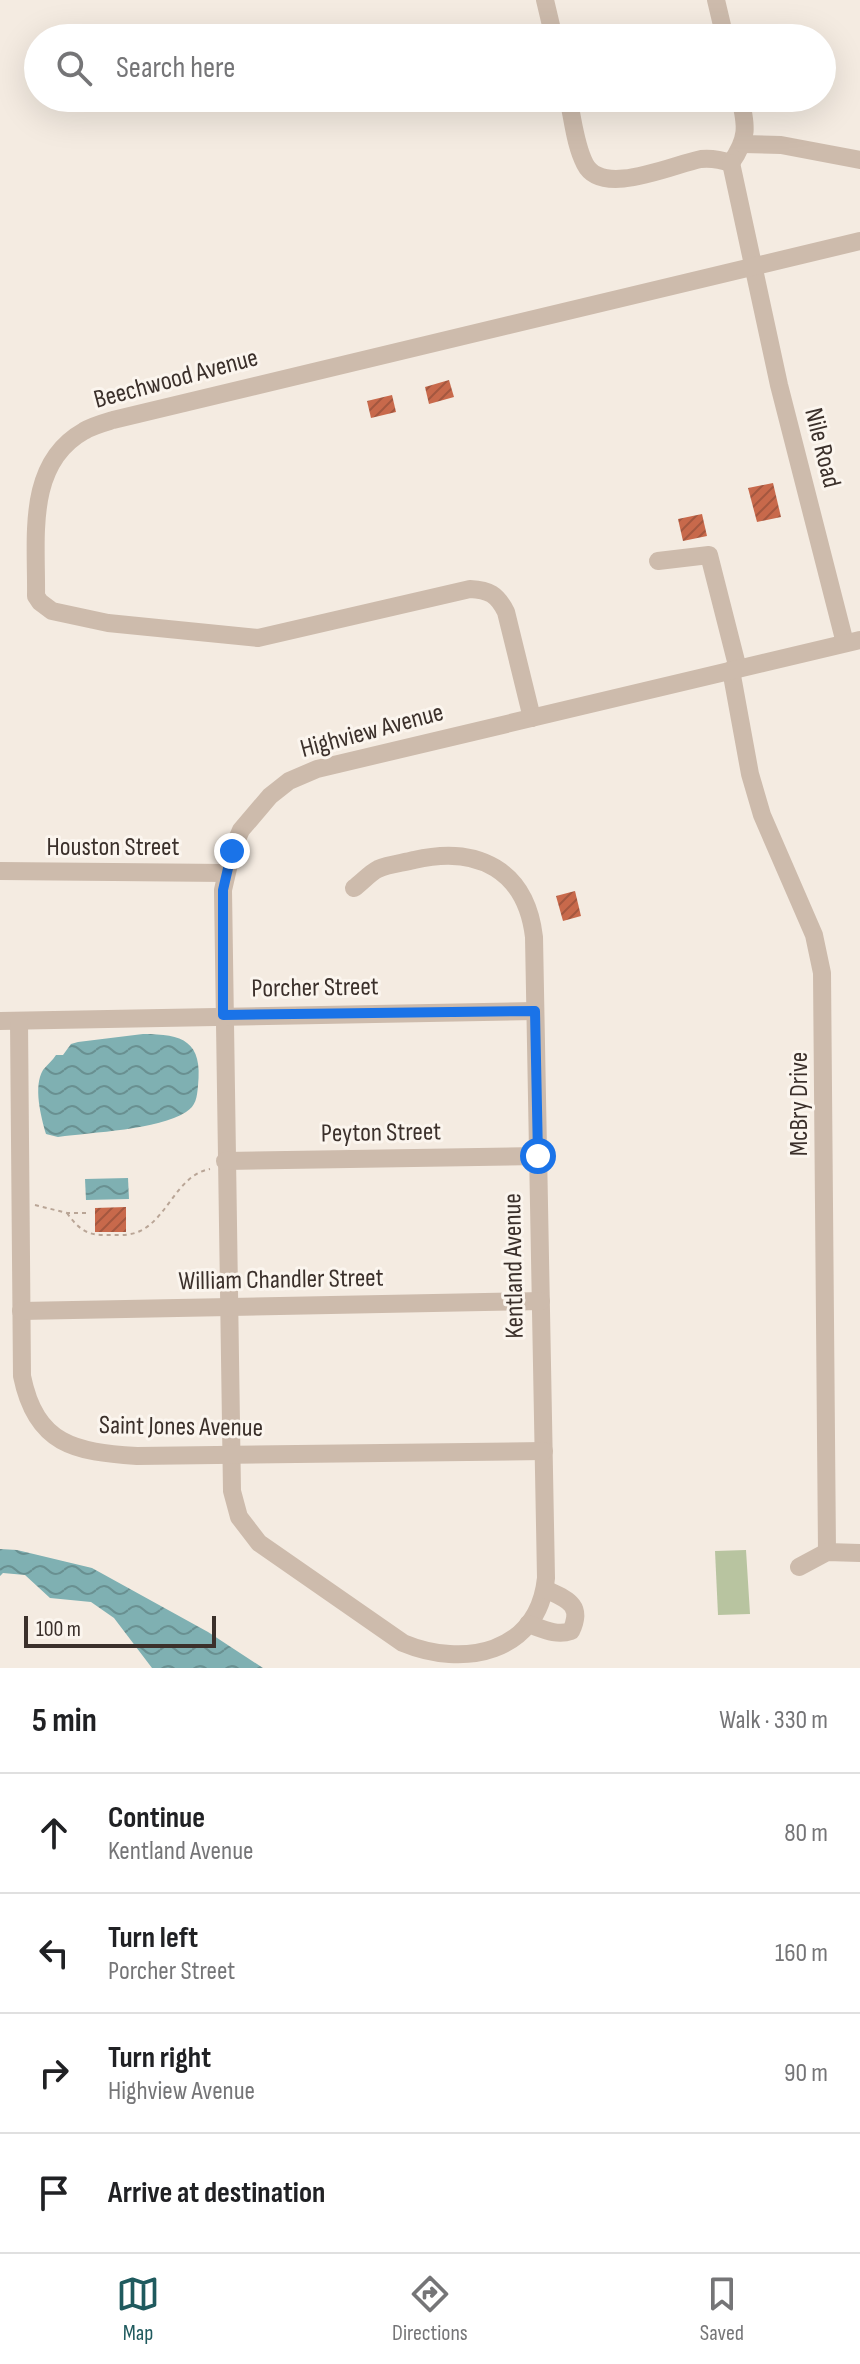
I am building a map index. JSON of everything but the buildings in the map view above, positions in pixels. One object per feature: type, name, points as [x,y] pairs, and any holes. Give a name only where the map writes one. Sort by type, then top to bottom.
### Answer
[{"type":"street","points":[[545,0],[551,24]]},
{"type":"street","points":[[716,0],[722,24]]},
{"type":"street","points":[[572,112],[585,165],[594,175],[614,180],[704,159],[721,159],[731,163],[743,144],[746,131],[743,112]]},
{"type":"street","points":[[743,144],[781,145],[860,160]]},
{"type":"street","name":"Nile Road","points":[[731,163],[779,385],[852,641]]},
{"type":"street","name":"Beechwood Avenue","points":[[532,718],[506,612],[500,599],[487,590],[470,589],[258,638],[108,623],[52,611],[36,596],[37,500],[47,471],[66,444],[84,431],[113,420],[860,241]]},
{"type":"street","name":"McBry Drive","points":[[658,561],[709,555],[734,670],[754,787],[778,853],[814,935],[822,973],[827,1552]]},
{"type":"street","name":"Highview Avenue","points":[[220,1165],[223,890],[241,830],[270,796],[289,781],[317,769],[852,641]]},
{"type":"street","name":"Kentland Avenue","points":[[220,1165],[228,1307],[232,1491],[239,1517],[259,1543],[403,1643],[437,1662],[475,1663],[521,1633],[537,1612],[545,1589],[532,915],[522,893],[509,877],[475,858],[456,854],[436,855],[379,868],[354,888]]},
{"type":"street","name":"Houston Street","points":[[0,871],[226,873]]},
{"type":"street","name":"Porcher Street","points":[[0,1021],[535,1011]]},
{"type":"street","name":"Saint Jones Avenue","points":[[19,1021],[22,1376],[26,1396],[35,1415],[58,1438],[73,1447],[105,1454],[544,1451]]},
{"type":"street","name":"Peyton Street","points":[[220,1165],[538,1156]]},
{"type":"street","name":"William Chandler Street","points":[[21,1311],[541,1301]]},
{"type":"street","points":[[799,1567],[827,1552],[860,1553]]},
{"type":"street","points":[[528,1624],[552,1633],[571,1631],[578,1616],[575,1609],[567,1600],[545,1589]]},
{"type":"path","points":[[67,1213],[78,1227],[93,1236],[132,1234],[146,1228],[190,1178],[199,1171],[220,1165]]},
{"type":"path","points":[[34,1204],[67,1213],[90,1213]]},
{"type":"green space","points":[[746,1550],[750,1614],[718,1615],[715,1551]]},
{"type":"water","points":[[143,1034],[179,1039],[193,1050],[199,1071],[197,1094],[192,1107],[174,1118],[142,1127],[58,1137],[46,1134],[39,1102],[39,1084],[43,1070],[56,1055],[63,1055],[71,1044],[78,1042]]},
{"type":"water","points":[[128,1178],[129,1199],[86,1200],[85,1179]]},
{"type":"water","points":[[0,1549],[17,1550],[92,1568],[208,1632],[263,1668],[152,1668],[114,1618],[91,1602],[50,1598],[25,1575],[3,1573],[0,1576]]},
{"type":"route","points":[[232,851],[223,890],[223,1015],[535,1011],[538,1156]]}]
